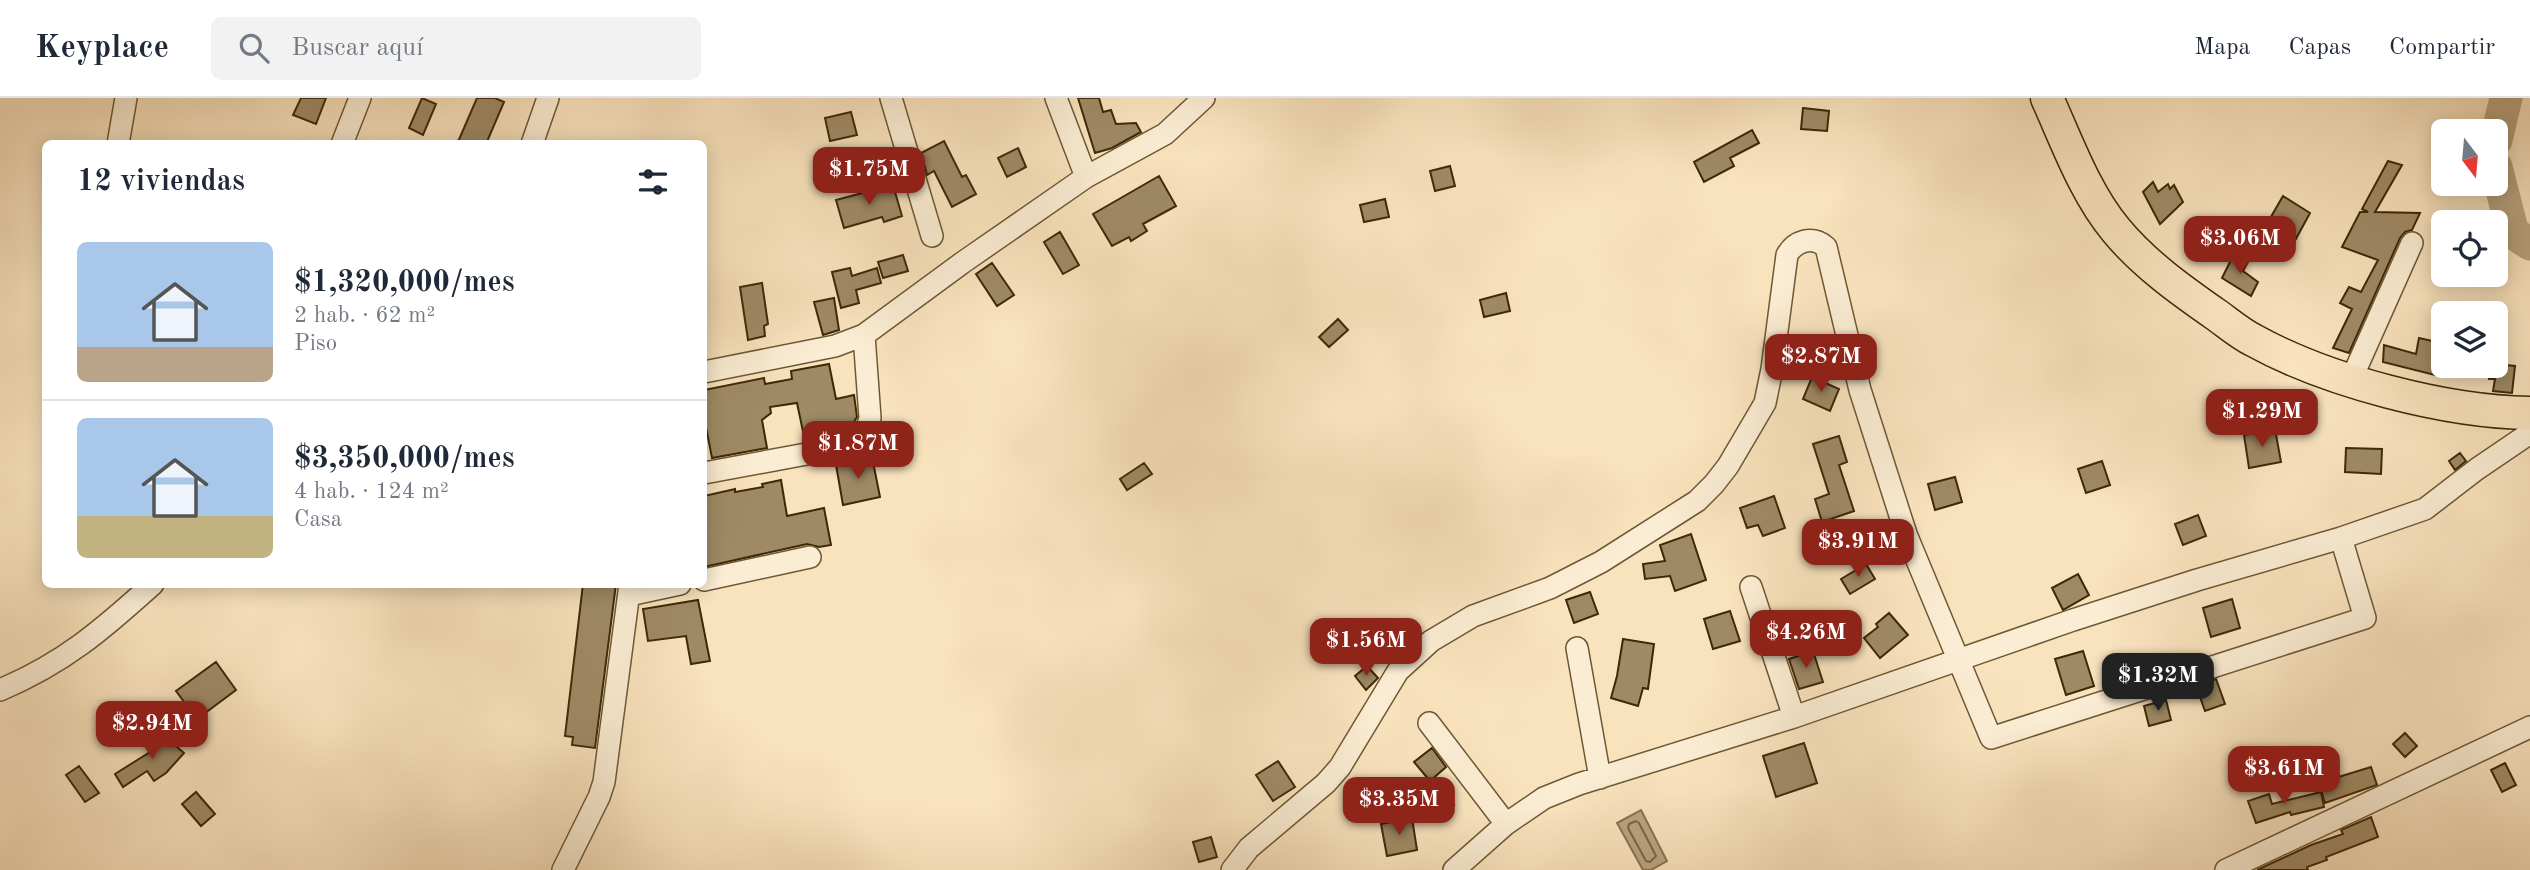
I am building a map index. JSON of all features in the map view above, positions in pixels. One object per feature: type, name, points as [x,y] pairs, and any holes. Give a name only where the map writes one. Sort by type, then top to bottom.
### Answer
[{"type":"main road","points":[[2048,98],[2089,189],[2115,230],[2149,264],[2192,299],[2253,340],[2325,372],[2380,390],[2507,413],[2530,413]]},
{"type":"street","points":[[119,140],[126,98]]},
{"type":"street","points":[[344,140],[360,98]]},
{"type":"street","points":[[533,140],[548,98]]},
{"type":"street","points":[[891,98],[932,236]]},
{"type":"street","points":[[1056,98],[1086,177]]},
{"type":"street","points":[[707,371],[835,346],[864,335],[1086,177],[1165,134],[1204,98]]},
{"type":"street","points":[[1231,870],[1249,848],[1333,775],[1353,748],[1398,671],[1431,641],[1473,616],[1550,588],[1601,562],[1697,501],[1714,484],[1728,466],[1765,403],[1771,378],[1787,255],[1792,246],[1806,240],[1822,243],[1826,247],[1860,390],[1906,534],[1991,738],[2365,618],[2341,538]]},
{"type":"street","points":[[2351,380],[2412,243]]},
{"type":"street","points":[[707,472],[844,447],[856,440],[870,418],[864,335]]},
{"type":"street","points":[[1454,870],[1506,824],[1544,798],[1794,717],[1959,658],[2197,580],[2341,538],[2426,509],[2477,469],[2530,433]]},
{"type":"street","points":[[707,579],[810,557]]},
{"type":"street","points":[[1751,587],[1794,717]]},
{"type":"street","points":[[0,690],[54,664],[93,637],[148,588]]},
{"type":"street","points":[[563,870],[604,782],[630,590]]},
{"type":"street","points":[[1577,648],[1600,778]]},
{"type":"street","points":[[1429,723],[1506,824]]},
{"type":"street","points":[[2226,870],[2530,727]]},
{"type":"water","points":[[1641,810],[1667,861],[1651,870],[1643,870],[1617,823]]},
{"type":"building","points":[[301,98],[326,98],[316,124],[293,115]]},
{"type":"building","points":[[422,98],[436,104],[423,135],[409,128]]},
{"type":"building","points":[[477,98],[495,98],[504,102],[488,140],[459,140]]},
{"type":"building","points":[[1078,98],[1099,98],[1103,112],[1111,110],[1116,124],[1136,123],[1141,132],[1112,148],[1095,153]]},
{"type":"building","points":[[1803,108],[1829,111],[1827,131],[1801,129]]},
{"type":"building","points":[[851,112],[857,135],[830,141],[825,118]]},
{"type":"building","points":[[1752,130],[1759,143],[1730,158],[1734,166],[1704,182],[1694,162]]},
{"type":"building","points":[[944,141],[962,177],[966,175],[976,194],[952,207],[934,171],[927,175],[921,153]]},
{"type":"building","points":[[1018,148],[1026,167],[1007,177],[998,158]]},
{"type":"building","points":[[2388,161],[2402,165],[2375,212],[2420,213],[2412,230],[2405,232],[2400,238],[2349,353],[2333,348],[2352,309],[2340,303],[2349,287],[2361,292],[2378,260],[2342,247],[2360,212],[2368,212],[2362,209]]},
{"type":"building","points":[[1450,166],[1455,186],[1435,191],[1430,171]]},
{"type":"building","points":[[1159,176],[1176,206],[1143,224],[1147,231],[1131,241],[1129,237],[1112,246],[1093,214]]},
{"type":"building","points":[[2153,182],[2158,192],[2168,184],[2170,189],[2174,185],[2183,202],[2160,224],[2143,192]]},
{"type":"building","points":[[893,185],[902,216],[884,222],[882,217],[844,228],[836,200]]},
{"type":"building","points":[[2283,196],[2310,213],[2292,246],[2264,229]]},
{"type":"building","points":[[1385,199],[1389,217],[1364,222],[1360,205]]},
{"type":"building","points":[[1060,232],[1079,265],[1063,274],[1044,242]]},
{"type":"building","points":[[2234,254],[2248,262],[2243,271],[2258,282],[2251,296],[2222,278]]},
{"type":"building","points":[[903,255],[908,271],[883,278],[878,262]]},
{"type":"building","points":[[992,263],[1014,295],[997,306],[976,274]]},
{"type":"building","points":[[850,268],[852,276],[877,268],[881,283],[856,290],[859,303],[841,308],[832,272]]},
{"type":"building","points":[[762,283],[768,324],[764,326],[765,336],[748,340],[740,287]]},
{"type":"building","points":[[1506,293],[1510,311],[1484,317],[1480,300]]},
{"type":"building","points":[[834,298],[839,330],[823,335],[814,302]]},
{"type":"building","points":[[1338,319],[1348,330],[1329,347],[1319,337]]},
{"type":"building","points":[[2419,338],[2431,341],[2431,374],[2383,362],[2384,345],[2416,354]]},
{"type":"building","points":[[829,364],[836,399],[854,395],[857,417],[849,429],[840,434],[805,441],[797,403],[770,407],[771,413],[762,420],[767,448],[712,458],[707,432],[707,389],[764,378],[765,384],[792,379],[791,371]]},
{"type":"building","points":[[2508,365],[2515,366],[2512,393],[2493,391],[2495,379],[2489,379],[2508,378]]},
{"type":"building","points":[[1812,377],[1839,389],[1830,411],[1803,399]]},
{"type":"building","points":[[2275,429],[2281,462],[2249,468],[2244,435]]},
{"type":"building","points":[[1839,436],[1847,462],[1839,465],[1854,511],[1822,522],[1815,499],[1829,494],[1813,444]]},
{"type":"building","points":[[2346,448],[2382,449],[2381,474],[2345,472]]},
{"type":"building","points":[[2460,453],[2466,461],[2455,470],[2449,461]]},
{"type":"building","points":[[872,457],[880,497],[843,505],[836,465]]},
{"type":"building","points":[[2102,461],[2110,485],[2086,493],[2078,469]]},
{"type":"building","points":[[1144,463],[1152,474],[1127,490],[1120,479]]},
{"type":"building","points":[[1955,477],[1962,502],[1935,510],[1928,484]]},
{"type":"building","points":[[781,480],[787,516],[824,508],[831,545],[819,547],[807,544],[707,566],[707,495],[735,489],[735,492],[763,487],[762,484]]},
{"type":"building","points":[[1774,496],[1785,528],[1763,536],[1758,525],[1747,528],[1740,508]]},
{"type":"building","points":[[2198,515],[2206,536],[2183,545],[2175,524]]},
{"type":"building","points":[[1691,534],[1706,580],[1675,591],[1670,576],[1645,579],[1643,564],[1665,561],[1660,545]]},
{"type":"building","points":[[1866,564],[1875,579],[1850,594],[1841,579]]},
{"type":"building","points":[[2078,574],[2089,595],[2063,610],[2052,588]]},
{"type":"building","points":[[583,588],[615,588],[595,748],[572,745],[573,737],[565,736]]},
{"type":"building","points":[[1590,592],[1598,614],[1574,623],[1566,600]]},
{"type":"building","points":[[2232,599],[2240,628],[2211,637],[2203,608]]},
{"type":"building","points":[[698,600],[710,661],[691,664],[686,636],[648,641],[643,609]]},
{"type":"building","points":[[1730,611],[1740,641],[1713,649],[1704,619]]},
{"type":"building","points":[[1889,613],[1908,635],[1880,658],[1864,638],[1878,627],[1876,624]]},
{"type":"building","points":[[1623,639],[1654,644],[1648,689],[1643,688],[1638,706],[1611,698]]},
{"type":"building","points":[[1813,651],[1823,682],[1799,689],[1789,659]]},
{"type":"building","points":[[2083,651],[2094,686],[2066,695],[2055,659]]},
{"type":"building","points":[[216,662],[236,690],[197,719],[176,691]]},
{"type":"building","points":[[1367,666],[1378,678],[1366,690],[1355,676]]},
{"type":"building","points":[[2216,679],[2225,704],[2205,711],[2196,686]]},
{"type":"building","points":[[2166,700],[2171,720],[2149,726],[2144,706]]},
{"type":"building","points":[[161,733],[184,753],[166,773],[154,781],[147,771],[123,787],[115,774],[150,752],[147,748]]},
{"type":"building","points":[[2405,733],[2417,746],[2405,757],[2393,744]]},
{"type":"building","points":[[1804,743],[1817,783],[1776,797],[1763,756]]},
{"type":"building","points":[[1432,748],[1446,767],[1430,781],[1414,762]]},
{"type":"building","points":[[1278,761],[1295,787],[1273,801],[1256,775]]},
{"type":"building","points":[[2505,763],[2516,785],[2502,792],[2491,770]]},
{"type":"building","points":[[79,766],[99,793],[85,802],[66,775]]},
{"type":"building","points":[[2371,767],[2377,785],[2325,803],[2319,783]]},
{"type":"building","points":[[1442,781],[1454,805],[1423,820],[1411,796]]},
{"type":"building","points":[[196,792],[215,814],[201,826],[182,804]]},
{"type":"building","points":[[2321,792],[2324,807],[2291,815],[2290,812],[2256,823],[2248,801],[2269,794],[2272,804]]},
{"type":"building","points":[[2371,817],[2378,837],[2326,857],[2327,860],[2307,867],[2308,870],[2257,870],[2311,845],[2343,834],[2341,830]]},
{"type":"building","points":[[1412,818],[1417,850],[1387,856],[1381,824]]},
{"type":"building","points":[[1211,837],[1217,857],[1199,862],[1193,842]]},
{"type":"waterway","points":[[2501,119],[2506,98]]},
{"type":"waterway","points":[[2503,196],[2513,233],[2530,244]]}]
